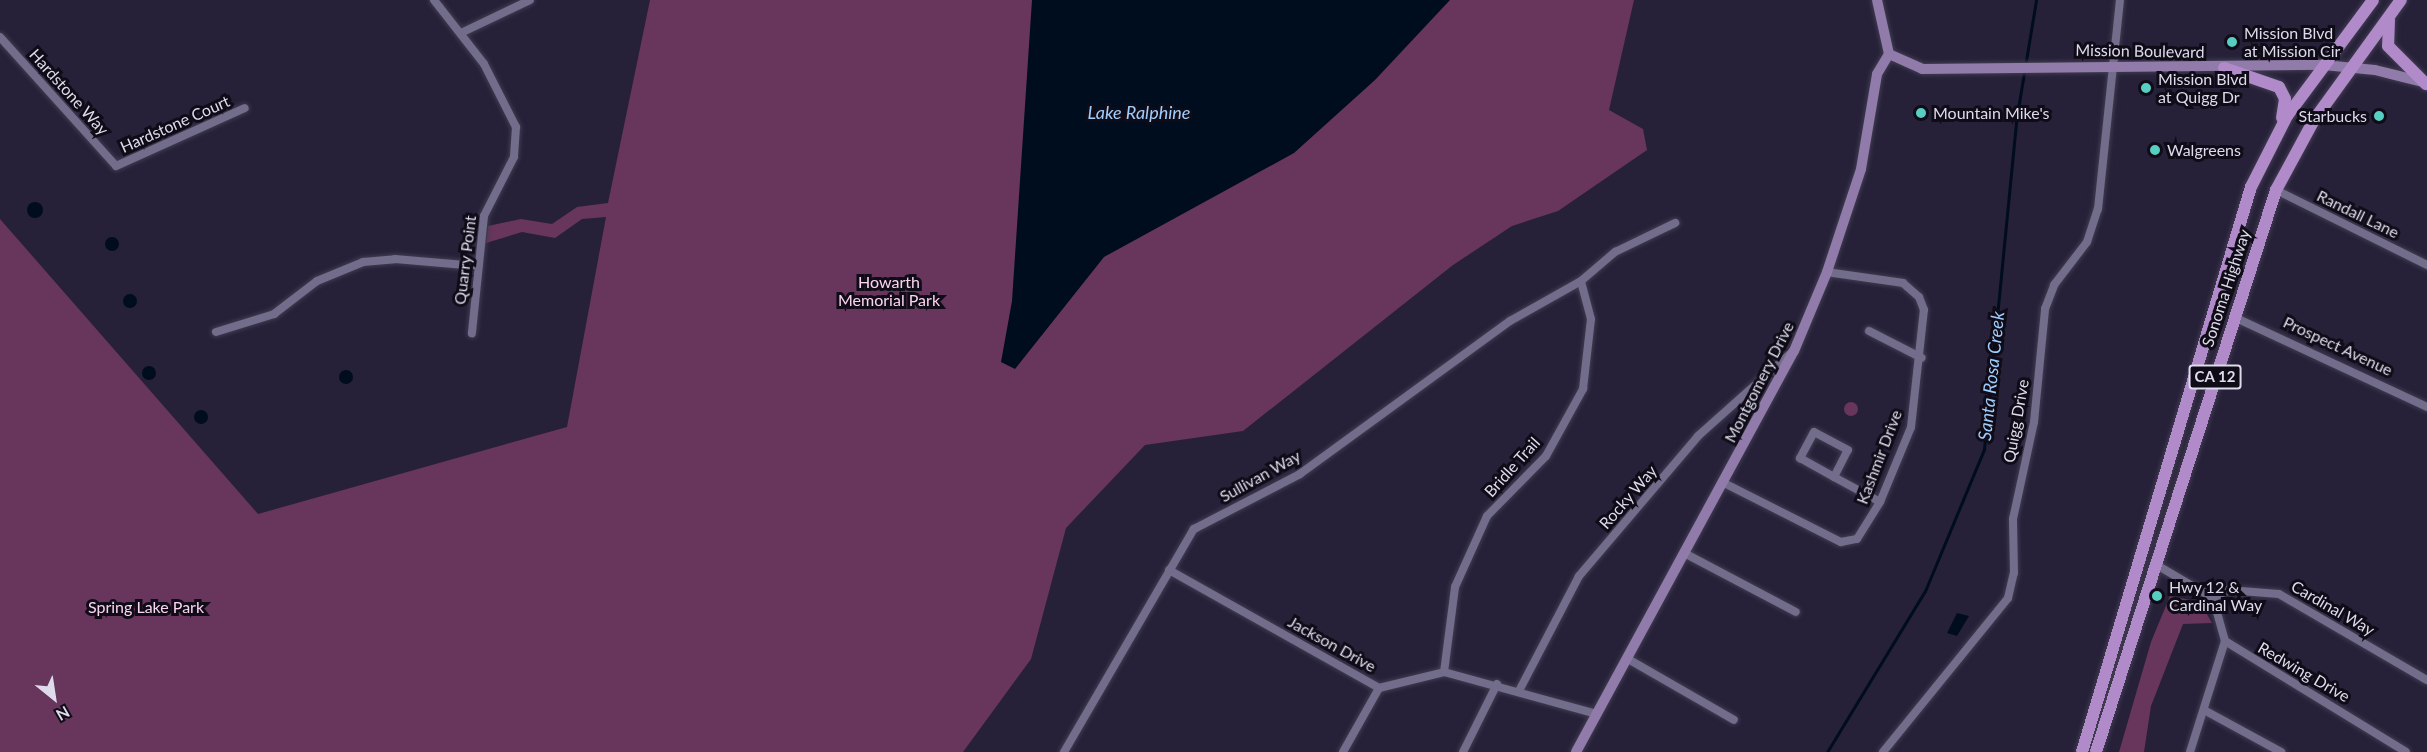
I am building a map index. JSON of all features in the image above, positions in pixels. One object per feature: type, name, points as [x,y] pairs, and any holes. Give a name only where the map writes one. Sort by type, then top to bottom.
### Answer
[{"type":"main road","name":"Sonoma Highway","points":[[2082,752],[2137,559],[2251,188],[2278,130],[2373,0]]},
{"type":"main road","name":"Sonoma Highway","points":[[2096,752],[2276,190],[2310,126],[2401,0]]},
{"type":"main road","points":[[2389,19],[2388,46],[2427,84]]},
{"type":"main road","points":[[2224,68],[2281,89],[2285,102],[2278,130]]},
{"type":"main road","points":[[2137,559],[2155,564]]},
{"type":"street","name":"Quarry Point","points":[[434,0],[463,32],[500,89],[516,127],[514,157],[484,216],[477,266],[472,333]]},
{"type":"street","points":[[463,32],[530,0]]},
{"type":"street","points":[[1878,0],[1889,54]]},
{"type":"street","name":"Quigg Drive","points":[[1883,752],[2008,598],[2014,573],[2013,519],[2034,422],[2045,309],[2096,220],[2116,66],[2120,0]]},
{"type":"street","name":"Hardstone Way","points":[[0,37],[116,166]]},
{"type":"street","name":"Mission Boulevard","points":[[1889,54],[1922,69],[2056,65],[2224,68],[2324,65],[2352,67],[2427,84]]},
{"type":"street","name":"Montgomery Drive","points":[[1576,752],[1686,554],[1794,351],[1827,272],[1861,169],[1877,74],[1889,54]]},
{"type":"street","name":"Hardstone Court","points":[[116,166],[245,108]]},
{"type":"street","name":"Randall Lane","points":[[2276,190],[2427,265]]},
{"type":"street","name":"Sullivan Way","points":[[1064,752],[1194,529],[1300,474],[1510,321],[1581,281],[1615,252],[1675,223]]},
{"type":"street","points":[[216,332],[274,314],[317,281],[363,262],[395,259],[477,266]]},
{"type":"street","name":"Kashmir Drive","points":[[1724,483],[1841,542],[1857,539],[1880,501],[1911,427],[1922,358],[1924,310],[1912,289],[1891,280],[1827,272]]},
{"type":"street","name":"Bridle Trail","points":[[1444,672],[1455,587],[1487,516],[1546,456],[1583,389],[1591,319],[1581,281]]},
{"type":"street","name":"Prospect Avenue","points":[[2234,317],[2427,407]]},
{"type":"street","points":[[1869,332],[1922,358]]},
{"type":"street","name":"Rocky Way","points":[[1520,689],[1579,576],[1698,436],[1794,351]]},
{"type":"street","points":[[1834,477],[1848,450],[1814,432],[1800,458],[1834,477],[1880,501]]},
{"type":"street","points":[[1686,554],[1796,612]]},
{"type":"street","points":[[2155,564],[2213,598],[2225,641],[2190,752]]},
{"type":"street","name":"Jackson Drive","points":[[1169,570],[1379,688],[1444,672],[1520,689],[1596,714]]},
{"type":"street","name":"Cardinal Way","points":[[2213,598],[2228,590],[2279,594],[2427,680]]},
{"type":"street","name":"Redwing Drive","points":[[2225,641],[2406,752]]},
{"type":"street","points":[[1628,659],[1734,720]]},
{"type":"street","points":[[1463,752],[1497,684]]},
{"type":"street","points":[[1343,752],[1379,688]]},
{"type":"street","points":[[2204,710],[2282,752]]},
{"type":"green space","name":"Howarth Memorial Park","points":[[650,0],[1634,0],[1609,110],[1643,129],[1647,150],[1558,211],[1512,226],[1453,265],[1243,431],[1145,445],[1066,528],[1031,659],[963,752],[0,752],[0,219],[258,514],[567,427],[606,217],[582,219],[555,238],[522,232],[486,243],[488,226],[521,219],[552,224],[577,207],[608,203]]},
{"type":"green space","points":[[1851,402],[1856,404],[1858,409],[1856,414],[1851,416],[1846,414],[1844,409],[1846,404]]},
{"type":"green space","points":[[2170,596],[2200,602],[2212,623],[2183,624],[2151,706],[2144,752],[2119,752],[2151,642]]},
{"type":"water","name":"Lake Ralphine","points":[[1032,0],[1450,0],[1375,80],[1294,153],[1104,257],[1015,369],[1001,362],[1012,301]]},
{"type":"water","points":[[35,202],[41,204],[43,210],[41,216],[35,218],[29,216],[27,210],[29,204]]},
{"type":"water","points":[[112,237],[117,239],[119,244],[117,249],[112,251],[107,249],[105,244],[107,239]]},
{"type":"water","points":[[130,294],[135,296],[137,301],[135,306],[130,308],[125,306],[123,301],[125,296]]},
{"type":"water","points":[[146,366],[152,366],[156,373],[152,380],[146,380],[142,376],[142,370]]},
{"type":"water","points":[[343,370],[349,370],[353,377],[349,384],[343,384],[339,380],[339,374]]},
{"type":"water","points":[[201,410],[206,412],[208,417],[206,422],[201,424],[196,422],[194,417],[196,412]]},
{"type":"water","points":[[1957,613],[1969,616],[1957,636],[1947,633]]},
{"type":"waterway","name":"Santa Rosa Creek","points":[[1827,752],[1925,591],[1984,449],[2016,121],[2036,0]]},
{"type":"place","name":"Mission Blvd at Mission Cir","points":[[2232,42]]},
{"type":"place","name":"Mission Blvd at Quigg Dr","points":[[2146,88]]},
{"type":"place","name":"Mountain Mike's","points":[[1921,113]]},
{"type":"place","name":"Starbucks","points":[[2379,116]]},
{"type":"place","name":"Walgreens","points":[[2155,150]]},
{"type":"place","name":"Hwy 12 & Cardinal Way","points":[[2157,596]]},
{"type":"park label","name":"Spring Lake Park","points":[[146,607]]}]
